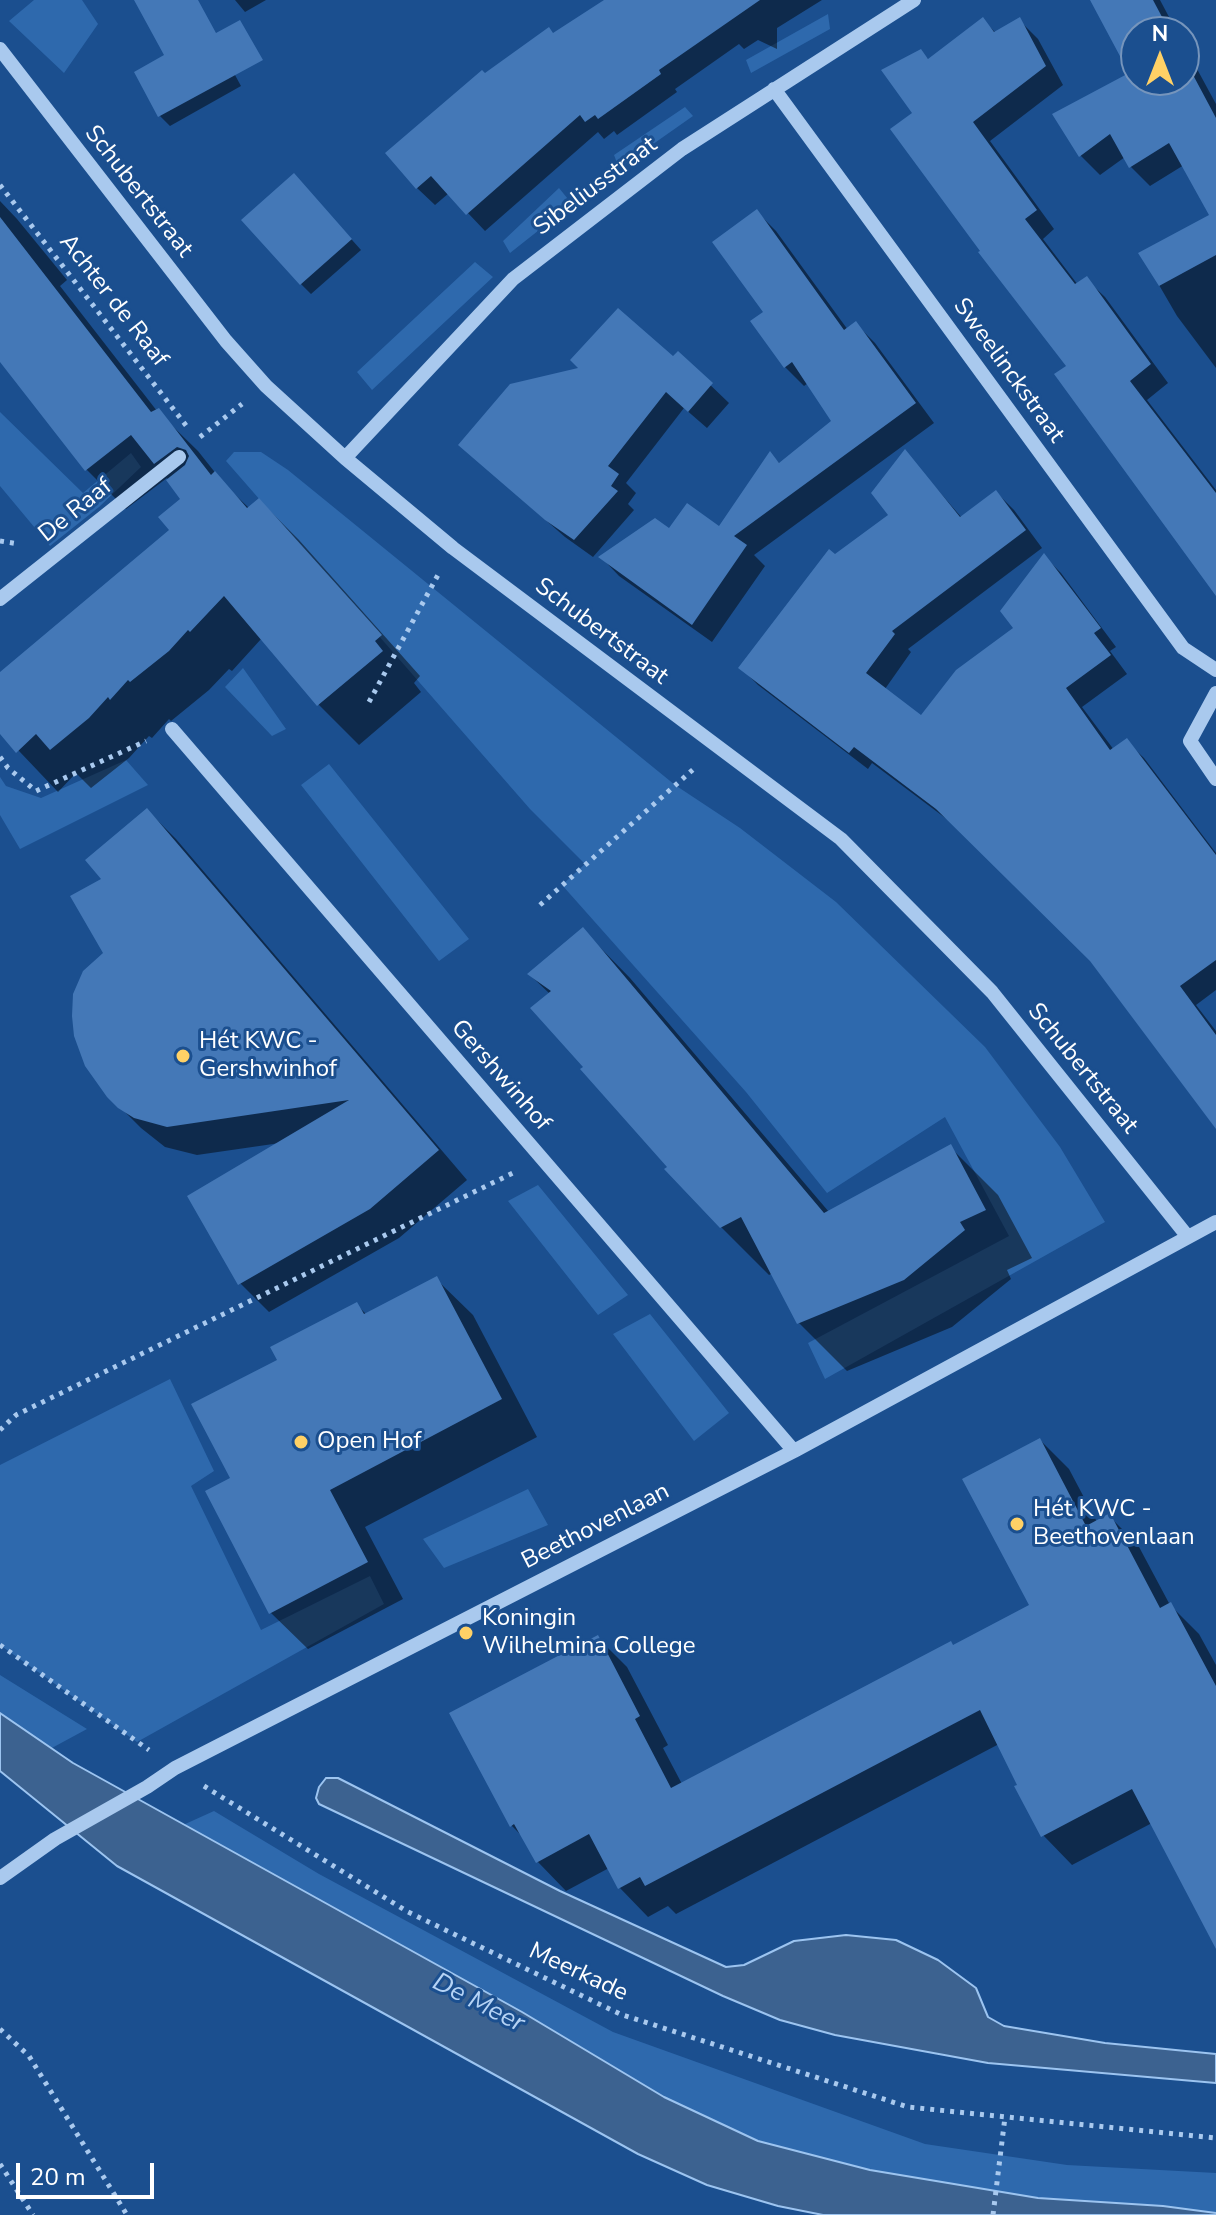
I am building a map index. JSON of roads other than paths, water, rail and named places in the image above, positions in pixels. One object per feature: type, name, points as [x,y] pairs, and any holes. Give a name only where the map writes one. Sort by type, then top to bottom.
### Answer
[{"type":"street","name":"Sibeliusstraat","points":[[345,458],[513,279],[682,149],[914,0]]},
{"type":"street","name":"Schubertstraat","points":[[0,49],[226,341],[266,386],[345,458],[453,548],[841,839],[992,992],[1188,1237]]},
{"type":"street","name":"Sweelinckstraat","points":[[774,89],[1183,648],[1216,670]]},
{"type":"street","name":"De Raaf","points":[[0,599],[179,457]]},
{"type":"street","points":[[1216,693],[1190,741],[1216,779]]},
{"type":"street","name":"Gershwinhof","points":[[172,729],[794,1451]]},
{"type":"street","name":"Beethovenlaan","points":[[0,1878],[55,1839],[175,1768],[794,1451],[1216,1222]]},
{"type":"water","name":"De Meer","points":[[0,1713],[73,1763],[522,2012],[664,2097],[758,2141],[870,2170],[1038,2198],[1163,2206],[1216,2215],[823,2215],[778,2206],[707,2185],[638,2154],[117,1866],[0,1771]]},
{"type":"water","points":[[326,1778],[338,1778],[560,1891],[726,1967],[744,1965],[794,1941],[846,1935],[896,1940],[938,1960],[976,1988],[988,2017],[1004,2026],[1105,2043],[1216,2054],[1216,2083],[988,2063],[835,2035],[780,2020],[723,1996],[319,1804],[316,1798]]},
{"type":"place","name":"Hét KWC - Gershwinhof","points":[[183,1056]]},
{"type":"place","name":"Open Hof","points":[[301,1442]]},
{"type":"place","name":"Hét KWC - Beethovenlaan","points":[[1017,1524]]},
{"type":"place","name":"Koningin Wilhelmina College","points":[[466,1633]]}]
